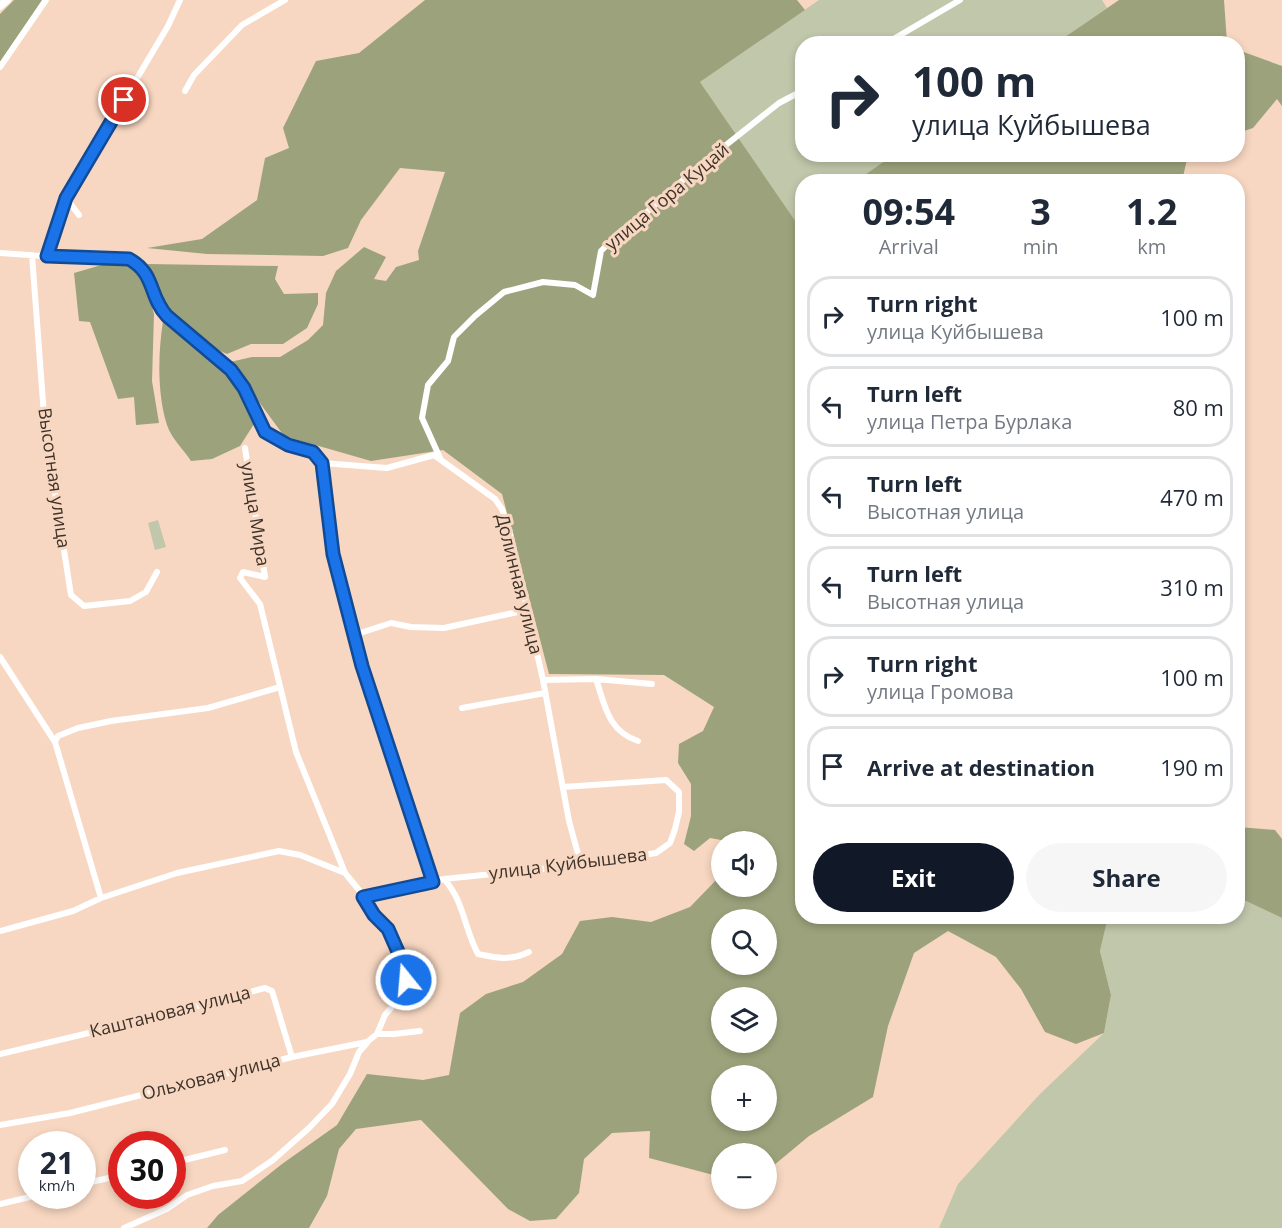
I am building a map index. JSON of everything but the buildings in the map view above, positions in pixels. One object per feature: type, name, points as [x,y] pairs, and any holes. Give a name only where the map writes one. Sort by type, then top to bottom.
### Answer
[{"type":"street","points":[[0,67],[46,0]]},
{"type":"street","points":[[47,256],[66,198],[168,26],[180,0]]},
{"type":"street","points":[[186,91],[194,75],[242,25],[285,0]]},
{"type":"street","points":[[899,36],[960,0]]},
{"type":"street","name":"улица Гора Куцай","points":[[441,458],[422,418],[428,385],[448,360],[454,337],[475,315],[504,292],[543,282],[574,285],[593,296],[601,251],[619,233],[647,212],[692,171],[779,103],[795,95]]},
{"type":"street","points":[[66,198],[79,215]]},
{"type":"street","points":[[0,253],[129,259],[138,264],[146,272],[158,306],[162,311],[231,370],[244,388],[265,432],[288,445],[313,452],[322,463],[333,554],[362,666],[433,882]]},
{"type":"street","name":"Высотная улица","points":[[32,255],[45,429],[71,595],[84,606],[130,601],[146,592],[157,572]]},
{"type":"street","name":"улица Мира","points":[[245,448],[265,578],[243,572],[240,578],[260,604],[296,752],[345,873]]},
{"type":"street","points":[[322,463],[387,468],[434,455],[441,458]]},
{"type":"street","name":"Долинная улица","points":[[441,458],[495,499],[502,509],[510,533],[543,680],[569,822],[581,865]]},
{"type":"street","points":[[354,635],[391,623],[411,627],[444,628],[527,610]]},
{"type":"street","points":[[0,657],[56,742],[101,898]]},
{"type":"street","points":[[543,680],[596,679],[652,684]]},
{"type":"street","points":[[596,679],[614,726],[625,737],[638,741]]},
{"type":"street","points":[[56,742],[58,736],[78,728],[111,721],[208,708],[280,687]]},
{"type":"street","points":[[462,708],[545,693]]},
{"type":"street","name":"улица Куйбышева","points":[[363,897],[444,879],[581,865],[656,853],[670,843],[680,812],[679,792],[666,780],[562,787]]},
{"type":"street","points":[[0,931],[73,910],[101,898],[177,873],[279,851],[300,855],[345,873],[374,915],[388,929],[399,954],[406,980],[402,995],[385,1015],[376,1034],[359,1052],[350,1074],[332,1104],[309,1128],[273,1160],[242,1181],[213,1186],[187,1195],[167,1209],[124,1228]]},
{"type":"street","points":[[444,879],[459,900],[468,934],[478,954],[516,959],[529,952]]},
{"type":"street","name":"Каштановая улица","points":[[0,1054],[265,988],[272,991],[292,1057]]},
{"type":"street","points":[[376,1034],[420,1031]]},
{"type":"street","name":"Ольховая улица","points":[[0,1125],[70,1113],[292,1057],[368,1042]]},
{"type":"street","points":[[186,1160],[225,1150]]},
{"type":"street","points":[[0,1204],[18,1200]]},
{"type":"green space","points":[[14,0],[42,0],[0,62],[0,14]]},
{"type":"green space","points":[[425,0],[797,0],[805,10],[700,82],[795,221],[795,924],[1106,924],[1100,951],[1111,995],[1104,1033],[1076,1044],[1045,1032],[1021,989],[996,957],[948,931],[914,953],[888,1026],[873,1097],[809,1136],[777,1163],[777,1143],[711,1143],[711,1174],[649,1158],[650,1131],[612,1133],[584,1159],[579,1193],[556,1219],[530,1221],[508,1209],[421,1120],[356,1129],[339,1149],[327,1196],[309,1228],[207,1228],[218,1215],[282,1164],[337,1125],[367,1074],[423,1080],[449,1075],[460,1013],[486,994],[523,982],[562,954],[580,921],[612,917],[651,922],[690,907],[711,885],[711,897],[777,897],[777,831],[711,831],[711,838],[694,851],[684,844],[691,816],[691,784],[678,763],[679,744],[703,731],[714,707],[664,675],[549,674],[502,494],[443,450],[371,461],[284,436],[230,362],[252,357],[280,357],[308,340],[323,325],[326,293],[336,271],[364,247],[386,257],[374,279],[386,281],[396,267],[419,260],[418,251],[445,172],[400,168],[361,220],[348,248],[323,256],[207,254],[147,248],[202,239],[257,200],[265,158],[289,148],[283,128],[316,61],[359,53]]},
{"type":"green space","points":[[819,0],[1102,0],[1107,8],[1066,36],[795,36],[795,162],[884,162],[866,174],[795,174],[795,221],[700,82]]},
{"type":"green space","points":[[1119,0],[1224,0],[1227,36],[1066,36]]},
{"type":"green space","points":[[1245,53],[1282,66],[1282,106],[1277,99],[1253,128],[1245,131]]},
{"type":"green space","points":[[883,162],[1186,162],[1184,174],[866,174]]},
{"type":"green space","points":[[105,264],[131,265],[145,281],[154,314],[152,381],[159,423],[136,425],[134,397],[118,399],[90,322],[79,321],[74,273]]},
{"type":"green space","points":[[148,264],[278,266],[275,279],[284,294],[318,293],[318,304],[307,328],[283,344],[251,344],[227,354],[202,340],[177,319],[160,295]]},
{"type":"green space","points":[[163,321],[222,367],[242,390],[254,424],[240,446],[212,459],[191,461],[171,435],[161,400],[160,387],[159,360]]},
{"type":"green space","points":[[158,520],[166,547],[155,550],[148,523]]},
{"type":"green space","points":[[1245,828],[1275,830],[1282,839],[1282,918],[1246,901]]},
{"type":"green space","points":[[1245,901],[1282,918],[1282,1228],[939,1228],[958,1184],[1040,1094],[1104,1033],[1111,995],[1100,951],[1106,924],[1245,924]]},
{"type":"route","points":[[124,100],[66,198],[47,256],[129,259],[138,264],[146,272],[158,306],[231,370],[244,388],[265,432],[288,445],[313,452],[322,463],[333,554],[362,666],[433,882],[363,897],[374,915],[388,929],[399,954],[406,980]]}]
